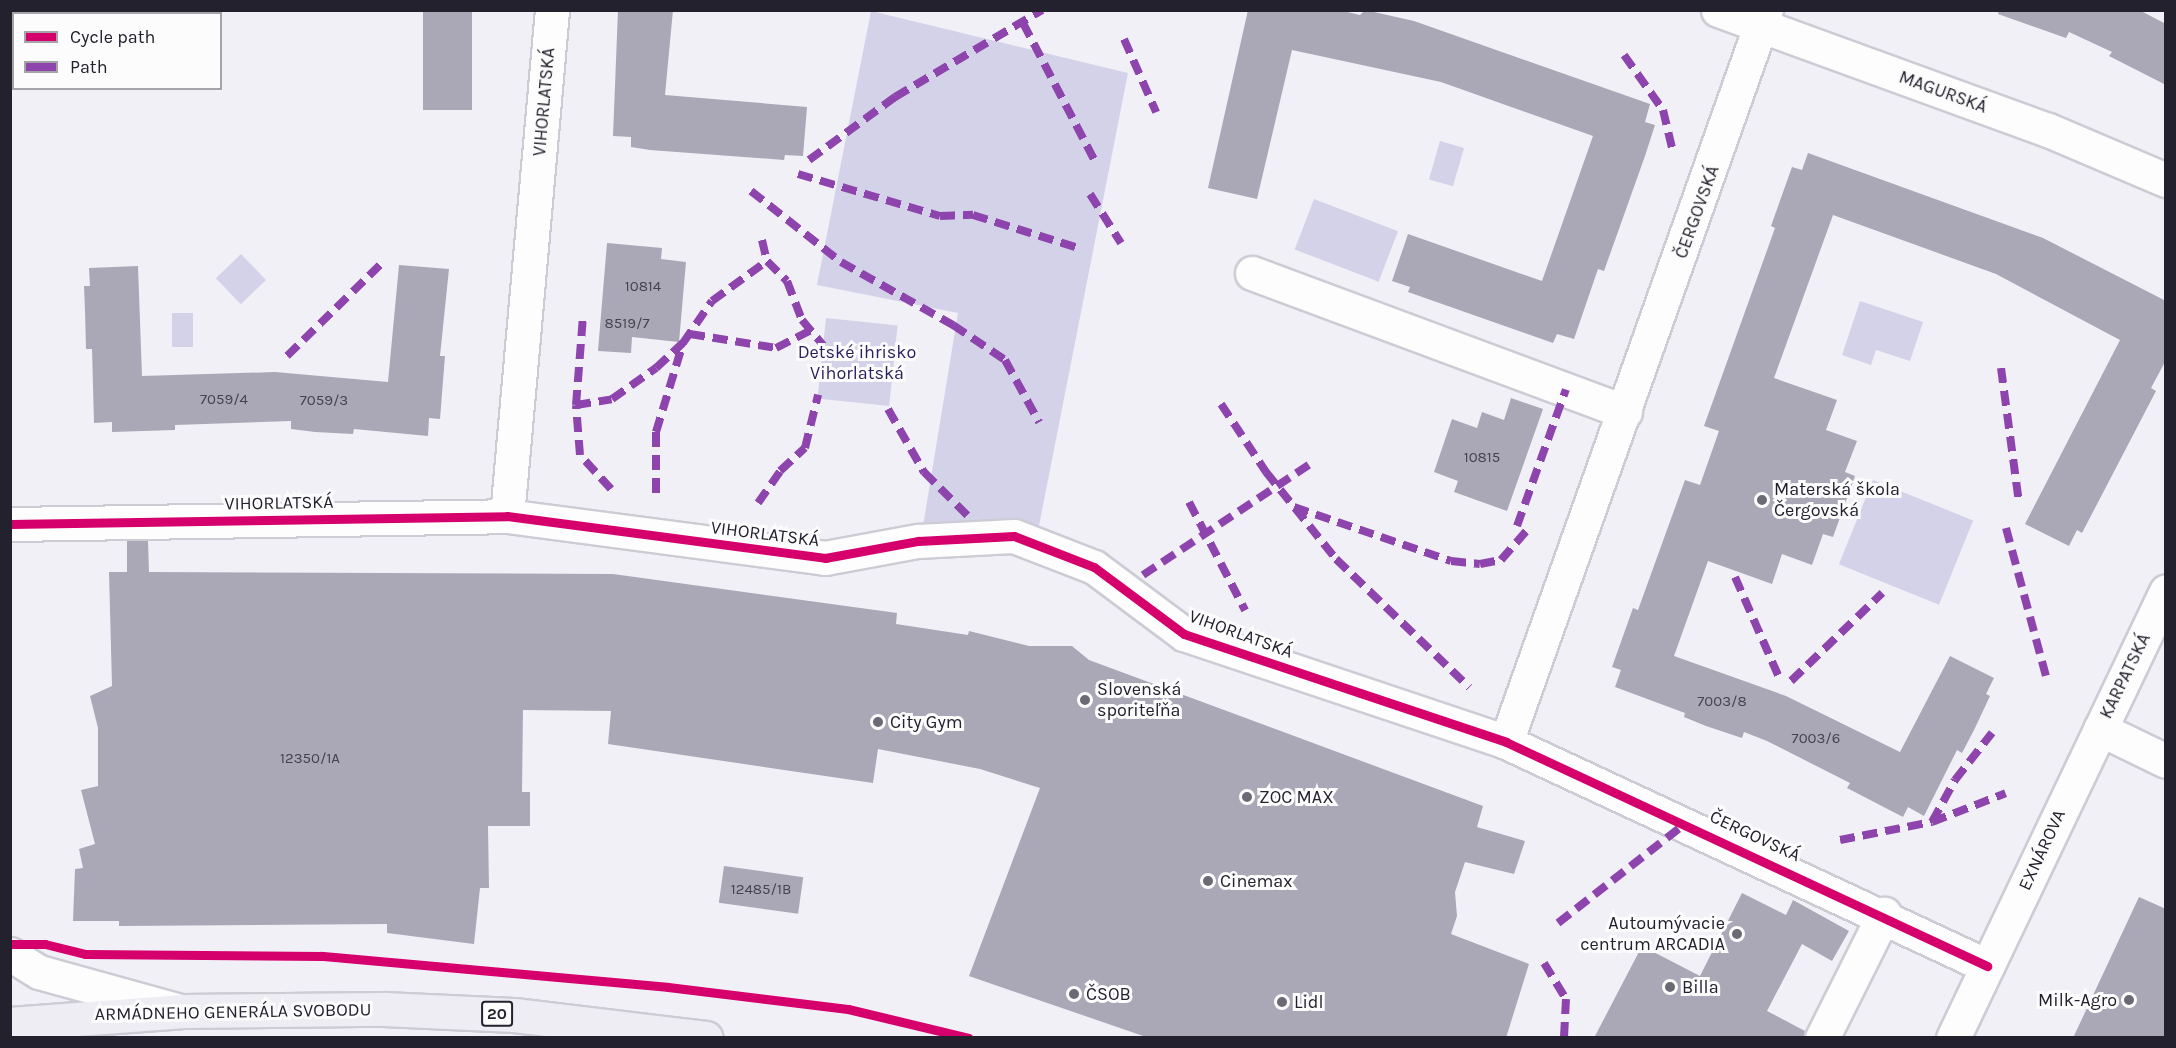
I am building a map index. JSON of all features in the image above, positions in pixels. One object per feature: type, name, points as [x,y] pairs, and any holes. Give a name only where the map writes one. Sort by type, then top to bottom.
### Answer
[{"type":"main road","name":"ARMÁDNEHO GENERÁLA SVOBODU","points":[[10,1024],[181,1011],[282,1008],[514,1015],[706,1038]]},
{"type":"street","name":"VIHORLATSKÁ","points":[[507,516],[552,10]]},
{"type":"street","name":"MAGURSKÁ","points":[[1718,10],[1763,18],[2048,130],[2166,180]]},
{"type":"street","name":"ČERGOVSKÁ","points":[[1763,18],[1506,742],[1884,914],[1987,966]]},
{"type":"street","points":[[1252,273],[1625,412]]},
{"type":"street","name":"VIHORLATSKÁ","points":[[10,524],[507,516],[825,558],[918,541],[1014,536],[1094,567],[1184,634],[1506,742]]},
{"type":"street","name":"KARPATSKÁ","points":[[2100,729],[2166,591]]},
{"type":"street","points":[[2100,729],[2166,760]]},
{"type":"street","name":"EXNÁROVA","points":[[1953,1038],[2100,729]]},
{"type":"street","points":[[1822,1038],[1884,914]]},
{"type":"street","points":[[10,954],[47,975],[85,982],[181,1011]]},
{"type":"green space","points":[[871,11],[1128,73],[1037,536],[923,526],[958,313],[817,285]]},
{"type":"green space","points":[[1440,141],[1464,148],[1453,186],[1429,179]]},
{"type":"green space","points":[[1314,199],[1398,231],[1379,282],[1295,249]]},
{"type":"green space","points":[[241,254],[266,280],[241,304],[216,278]]},
{"type":"green space","points":[[1860,301],[1923,322],[1910,361],[1876,350],[1871,365],[1842,355]]},
{"type":"green space","points":[[172,313],[193,313],[193,347],[172,347]]},
{"type":"green space","name":"Detské ihrisko Vihorlatská","points":[[826,318],[898,326],[889,406],[818,399]]},
{"type":"green space","points":[[1873,480],[1973,520],[1939,605],[1839,564]]},
{"type":"building","points":[[423,10],[472,10],[472,110],[423,110]]},
{"type":"building","points":[[618,10],[673,10],[665,95],[807,107],[803,156],[785,155],[784,160],[650,150],[631,147],[631,137],[613,136]]},
{"type":"building","points":[[1248,10],[1339,10],[1360,15],[1365,10],[1414,21],[1650,104],[1645,122],[1655,125],[1645,156],[1604,271],[1598,269],[1574,339],[1557,334],[1553,343],[1408,292],[1410,287],[1392,281],[1408,234],[1542,281],[1593,136],[1441,82],[1292,50],[1257,199],[1208,188]]},
{"type":"building","points":[[1999,10],[2139,10],[2166,24],[2166,85],[2109,56],[2112,52],[2069,32],[2066,38],[1998,14]]},
{"type":"building","points":[[1808,153],[2043,238],[2166,301],[2166,360],[2151,388],[2156,391],[2082,533],[2077,530],[2069,546],[2025,524],[2120,340],[1996,274],[1833,215],[1774,378],[1837,400],[1826,430],[1857,441],[1845,472],[1855,476],[1833,537],[1823,534],[1812,565],[1782,554],[1772,584],[1708,561],[1674,656],[1786,696],[1900,752],[1950,656],[1994,678],[1986,694],[1990,696],[1975,728],[1962,753],[1957,750],[1924,816],[1908,807],[1903,817],[1847,788],[1850,783],[1767,741],[1744,732],[1742,738],[1706,726],[1684,717],[1685,713],[1615,687],[1621,670],[1612,667],[1633,608],[1638,610],[1685,480],[1700,485],[1719,431],[1704,426],[1775,228],[1771,226],[1792,167],[1802,170]]},
{"type":"building","points":[[607,243],[662,248],[661,259],[686,262],[679,342],[632,337],[631,353],[598,351]]},
{"type":"building","points":[[399,265],[449,269],[440,356],[445,356],[440,419],[429,418],[428,436],[354,429],[353,434],[315,432],[291,429],[291,421],[175,425],[175,430],[112,432],[112,422],[94,423],[92,349],[86,349],[84,286],[90,286],[89,268],[138,266],[142,376],[275,372],[388,382]]},
{"type":"building","points":[[1511,398],[1543,409],[1507,511],[1454,492],[1458,481],[1434,472],[1452,419],[1477,428],[1482,412],[1504,420]]},
{"type":"building","name":"ZOC MAX","points":[[127,541],[148,541],[149,572],[613,574],[897,613],[896,624],[968,635],[969,631],[1029,646],[1072,646],[1089,660],[1483,806],[1477,827],[1525,841],[1514,874],[1465,862],[1455,892],[1457,916],[1451,934],[1529,964],[1506,1038],[1149,1038],[969,976],[1040,788],[980,769],[878,749],[873,783],[608,744],[611,711],[523,710],[522,792],[530,792],[530,826],[488,826],[489,888],[480,888],[474,944],[387,933],[387,924],[119,926],[119,921],[73,921],[75,869],[83,868],[79,849],[95,844],[81,790],[98,786],[98,728],[90,696],[112,686],[109,572],[127,572]]},
{"type":"building","points":[[724,866],[803,877],[798,914],[719,903]]},
{"type":"building","points":[[1742,893],[1786,915],[1793,900],[1849,931],[1832,961],[1802,944],[1767,1011],[1805,1031],[1804,1038],[1594,1038],[1642,946],[1700,976]]},
{"type":"building","points":[[2139,897],[2166,909],[2166,1038],[2073,1038]]},
{"type":"marked path","points":[[809,160],[895,97],[1042,10]]},
{"type":"marked path","points":[[1023,23],[1096,163]]},
{"type":"marked path","points":[[1124,39],[1156,112]]},
{"type":"marked path","points":[[1624,55],[1663,110],[1673,152]]},
{"type":"marked path","points":[[798,174],[940,216],[973,215],[1078,248]]},
{"type":"marked path","points":[[751,191],[841,262],[953,325],[1005,360],[1039,422]]},
{"type":"marked path","points":[[1090,194],[1121,243]]},
{"type":"marked path","points":[[762,240],[767,261],[787,281],[802,320],[823,345]]},
{"type":"marked path","points":[[611,489],[580,455],[576,405],[612,399],[656,368],[683,343],[712,301],[767,261]]},
{"type":"marked path","points":[[287,356],[381,264]]},
{"type":"marked path","points":[[576,405],[583,317]]},
{"type":"marked path","points":[[690,334],[776,348],[811,330]]},
{"type":"marked path","points":[[656,493],[656,432],[683,343]]},
{"type":"marked path","points":[[2001,368],[2019,503]]},
{"type":"marked path","points":[[1517,526],[1566,389]]},
{"type":"marked path","points":[[758,503],[780,471],[805,448],[818,395]]},
{"type":"marked path","points":[[1221,404],[1266,472],[1336,559],[1469,687]]},
{"type":"marked path","points":[[888,409],[924,472],[970,518]]},
{"type":"marked path","points":[[1143,575],[1313,462]]},
{"type":"marked path","points":[[1189,502],[1245,610]]},
{"type":"marked path","points":[[1294,507],[1451,561],[1480,564],[1501,560],[1528,529]]},
{"type":"marked path","points":[[2006,528],[2047,680]]},
{"type":"marked path","points":[[1735,577],[1779,677]]},
{"type":"marked path","points":[[1791,681],[1882,593]]},
{"type":"marked path","points":[[1932,822],[1955,780],[1992,733]]},
{"type":"marked path","points":[[1840,840],[1932,822],[2006,793]]},
{"type":"marked path","points":[[1558,923],[1686,823]]},
{"type":"marked path","points":[[1544,963],[1566,999],[1564,1038]]},
{"type":"cycle path","points":[[10,524],[507,516],[825,558],[918,541],[1014,536],[1094,567],[1184,634],[1506,742],[1987,966]]},
{"type":"cycle path","points":[[10,944],[45,944],[85,954],[322,956],[668,987],[848,1009],[969,1038]]},
{"type":"place","name":"Materská škola Čergovská","points":[[1762,500]]},
{"type":"place","name":"Slovenská sporiteľňa","points":[[1085,700]]},
{"type":"place","name":"City Gym","points":[[878,722]]},
{"type":"place","name":"ZOC MAX","points":[[1247,797]]},
{"type":"place","name":"Cinemax","points":[[1208,881]]},
{"type":"place","name":"Autoumývacie centrum ARCADIA","points":[[1737,934]]},
{"type":"place","name":"Billa","points":[[1670,987]]},
{"type":"place","name":"ČSOB","points":[[1074,994]]},
{"type":"place","name":"Milk-Agro","points":[[2129,1000]]},
{"type":"place","name":"Lidl","points":[[1282,1002]]}]
